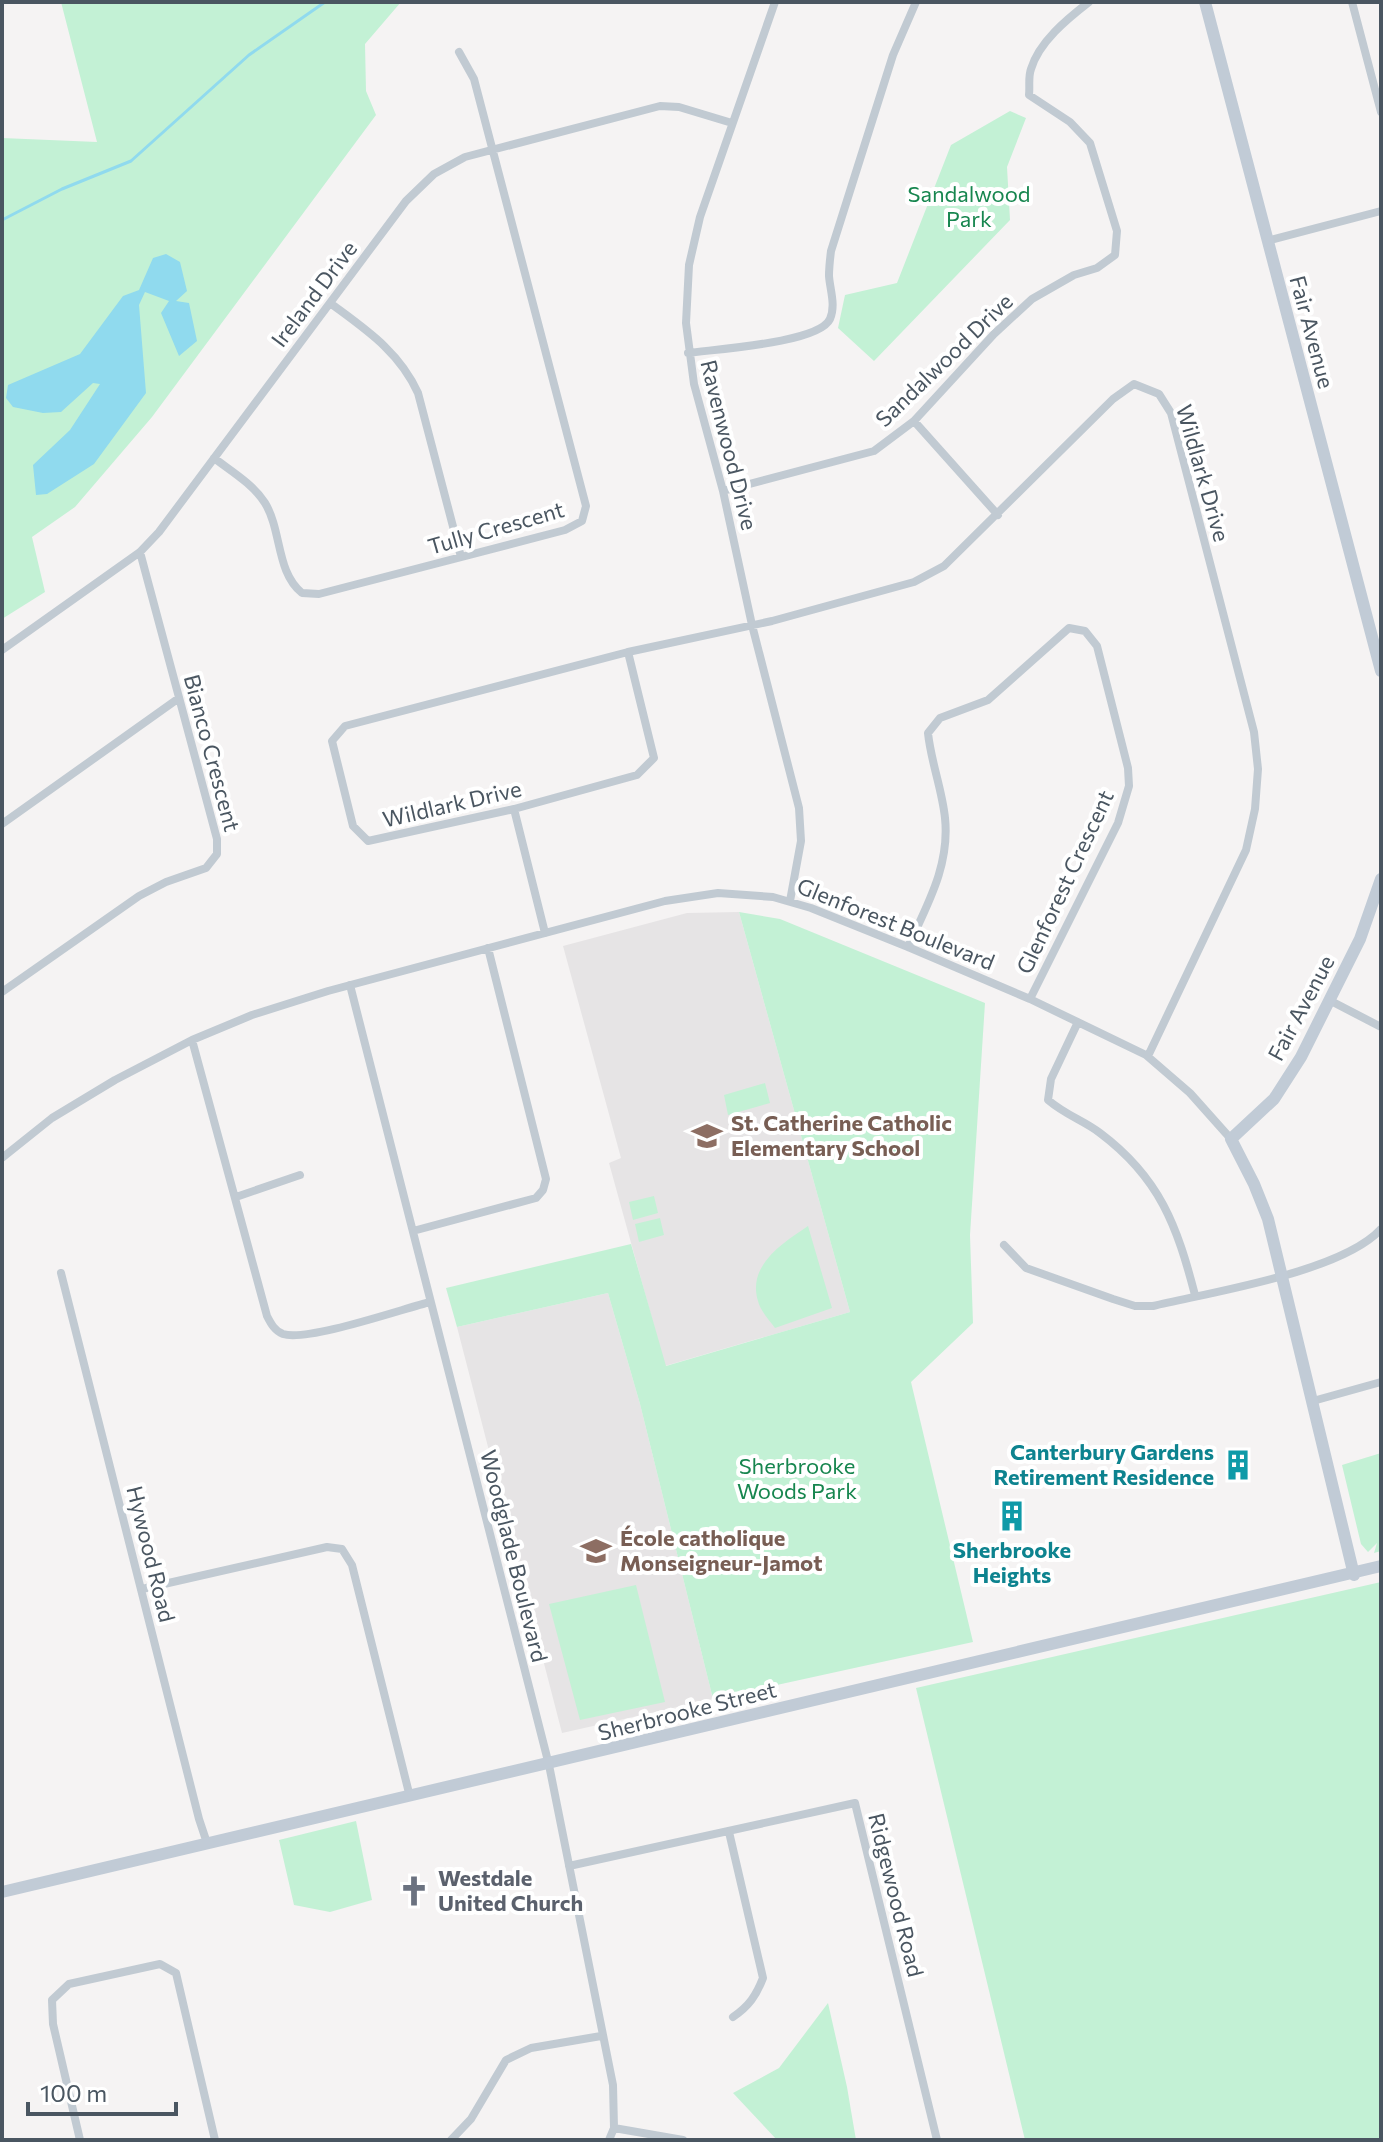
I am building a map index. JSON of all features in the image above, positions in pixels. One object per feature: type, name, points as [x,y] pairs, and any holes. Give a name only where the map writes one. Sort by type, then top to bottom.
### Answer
[{"type":"street","name":"Ravenwood Drive","points":[[775,2],[700,217],[692,250],[686,308],[688,353],[697,398],[723,491],[752,625],[799,808],[801,841],[790,901]]},
{"type":"street","points":[[688,353],[790,339],[814,333],[827,324],[833,304],[829,273],[831,251],[893,55],[916,2]]},
{"type":"street","name":"Sandalwood Drive","points":[[723,491],[874,451],[914,421],[994,334],[1032,299],[1074,275],[1097,268],[1115,255],[1117,231],[1090,143],[1070,122],[1029,95],[1030,70],[1045,44],[1065,21],[1089,2]]},
{"type":"street","name":"Fair Avenue","points":[[1205,2],[1267,241],[1376,626],[1381,671]]},
{"type":"street","points":[[1352,2],[1381,112]]},
{"type":"street","name":"Tully Crescent","points":[[214,458],[264,501],[274,523],[289,580],[302,593],[319,594],[565,530],[582,521],[586,506],[474,79],[459,52]]},
{"type":"street","name":"Ireland Drive","points":[[2,650],[140,552],[165,524],[420,185],[451,163],[492,149],[660,106],[682,107],[732,123]]},
{"type":"street","points":[[1267,241],[1381,211]]},
{"type":"street","points":[[330,303],[385,344],[409,373],[418,393],[461,557]]},
{"type":"street","name":"Wildlark Drive","points":[[628,652],[654,758],[637,775],[514,809],[368,841],[353,826],[332,741],[345,726],[628,652],[752,625],[914,582],[944,566],[1113,399],[1134,384],[1159,394],[1171,413],[1254,732],[1258,769],[1255,809],[1246,850],[1148,1056]]},
{"type":"street","points":[[914,421],[998,515]]},
{"type":"street","name":"Bianco Crescent","points":[[2,992],[139,896],[166,882],[206,868],[214,859],[217,839],[140,552]]},
{"type":"street","name":"Glenforest Crescent","points":[[908,947],[938,880],[946,847],[945,815],[930,756],[928,733],[940,718],[988,700],[1069,628],[1085,631],[1097,646],[1128,768],[1129,786],[1118,823],[1030,999]]},
{"type":"street","points":[[2,824],[179,698]]},
{"type":"street","points":[[514,809],[545,933]]},
{"type":"street","name":"Fair Avenue","points":[[1231,1139],[1274,1099],[1301,1057],[1360,939],[1381,879]]},
{"type":"street","name":"Glenforest Boulevard","points":[[2,1158],[52,1118],[115,1080],[192,1040],[252,1015],[350,985],[690,895],[740,893],[790,901],[1030,999],[1148,1056],[1190,1093],[1231,1139],[1262,1204],[1283,1275],[1354,1575]]},
{"type":"street","points":[[413,1231],[536,1198],[543,1190],[546,1179],[488,948]]},
{"type":"street","name":"Woodglade Boulevard","points":[[350,985],[549,1765],[613,2085],[614,2128],[609,2140]]},
{"type":"street","points":[[1329,1000],[1381,1027]]},
{"type":"street","points":[[1078,1022],[1051,1079],[1048,1100],[1065,1115],[1098,1131],[1152,1183],[1181,1242],[1195,1295]]},
{"type":"street","points":[[192,1040],[267,1316],[273,1327],[284,1335],[313,1333],[430,1302]]},
{"type":"street","points":[[236,1197],[300,1175]]},
{"type":"street","points":[[1004,1245],[1026,1268],[1135,1306],[1153,1306],[1283,1275],[1351,1252],[1381,1229]]},
{"type":"street","name":"Hywood Road","points":[[61,1273],[207,1843]]},
{"type":"street","points":[[1313,1401],[1381,1382]]},
{"type":"street","points":[[142,1589],[327,1547],[342,1549],[352,1565],[410,1797]]},
{"type":"street","name":"Sherbrooke Street","points":[[2,1892],[1354,1575],[1381,1566]]},
{"type":"street","name":"Ridgewood Road","points":[[569,1866],[855,1803],[937,2140]]},
{"type":"street","points":[[729,1832],[763,1978],[747,2008],[733,2017]]},
{"type":"street","points":[[80,2140],[53,2024],[52,2000],[69,1984],[160,1964],[176,1973],[215,2140]]},
{"type":"street","points":[[451,2140],[471,2119],[506,2060],[531,2048],[601,2036]]},
{"type":"street","points":[[614,2128],[683,2140]]},
{"type":"shaded area","name":"St. Catherine Catholic Elementary School","points":[[739,912],[850,1312],[665,1366],[609,1163],[621,1158],[563,946],[687,913]]},
{"type":"shaded area","name":"École catholique Monseigneur-Jamot","points":[[608,1293],[640,1404],[713,1699],[562,1733],[457,1327]]},
{"type":"green space","points":[[61,2],[401,2],[365,44],[366,91],[376,115],[152,417],[75,507],[32,537],[45,592],[2,619],[2,138],[97,142]]},
{"type":"green space","name":"Sandalwood Park","points":[[1010,111],[1026,118],[1007,167],[1010,220],[874,361],[838,328],[845,295],[897,283],[951,145]]},
{"type":"green space","name":"Sherbrooke Woods Park","points":[[739,912],[780,919],[985,1003],[970,1235],[973,1323],[911,1382],[973,1642],[713,1699],[640,1404],[608,1293],[457,1327],[446,1288],[631,1244],[666,1366],[850,1312]]},
{"type":"green space","points":[[765,1083],[770,1103],[728,1115],[724,1095]]},
{"type":"green space","points":[[654,1196],[658,1213],[633,1220],[629,1202]]},
{"type":"green space","points":[[660,1218],[664,1235],[639,1242],[635,1224]]},
{"type":"green space","points":[[808,1226],[832,1308],[775,1328],[759,1304],[756,1288],[758,1276],[762,1266],[778,1248]]},
{"type":"green space","points":[[1381,1453],[1381,1551],[1374,1553],[1377,1543],[1368,1552],[1361,1544],[1342,1465]]},
{"type":"green space","points":[[1381,1582],[1381,2140],[1025,2140],[916,1688]]},
{"type":"green space","points":[[636,1585],[665,1702],[580,1720],[549,1604]]},
{"type":"green space","points":[[356,1821],[372,1900],[330,1912],[294,1905],[279,1840]]},
{"type":"green space","points":[[828,2003],[856,2140],[777,2140],[733,2093],[779,2068]]},
{"type":"water","points":[[166,254],[180,262],[187,291],[176,301],[189,303],[197,341],[179,356],[161,313],[169,301],[145,292],[139,305],[146,393],[94,464],[47,494],[36,495],[33,465],[70,430],[100,384],[93,383],[61,412],[43,413],[13,407],[6,398],[8,385],[80,354],[123,296],[139,290],[153,258]]},
{"type":"waterway","points":[[2,220],[62,189],[131,161],[249,55],[325,2]]},
{"type":"place","name":"St. Catherine Catholic Elementary School","points":[[707,1136]]},
{"type":"place","name":"Canterbury Gardens Retirement Residence","points":[[1238,1465]]},
{"type":"place","name":"Sherbrooke Heights","points":[[1012,1516]]},
{"type":"place","name":"École catholique Monseigneur-Jamot","points":[[596,1551]]},
{"type":"place","name":"Westdale United Church","points":[[414,1891]]}]
